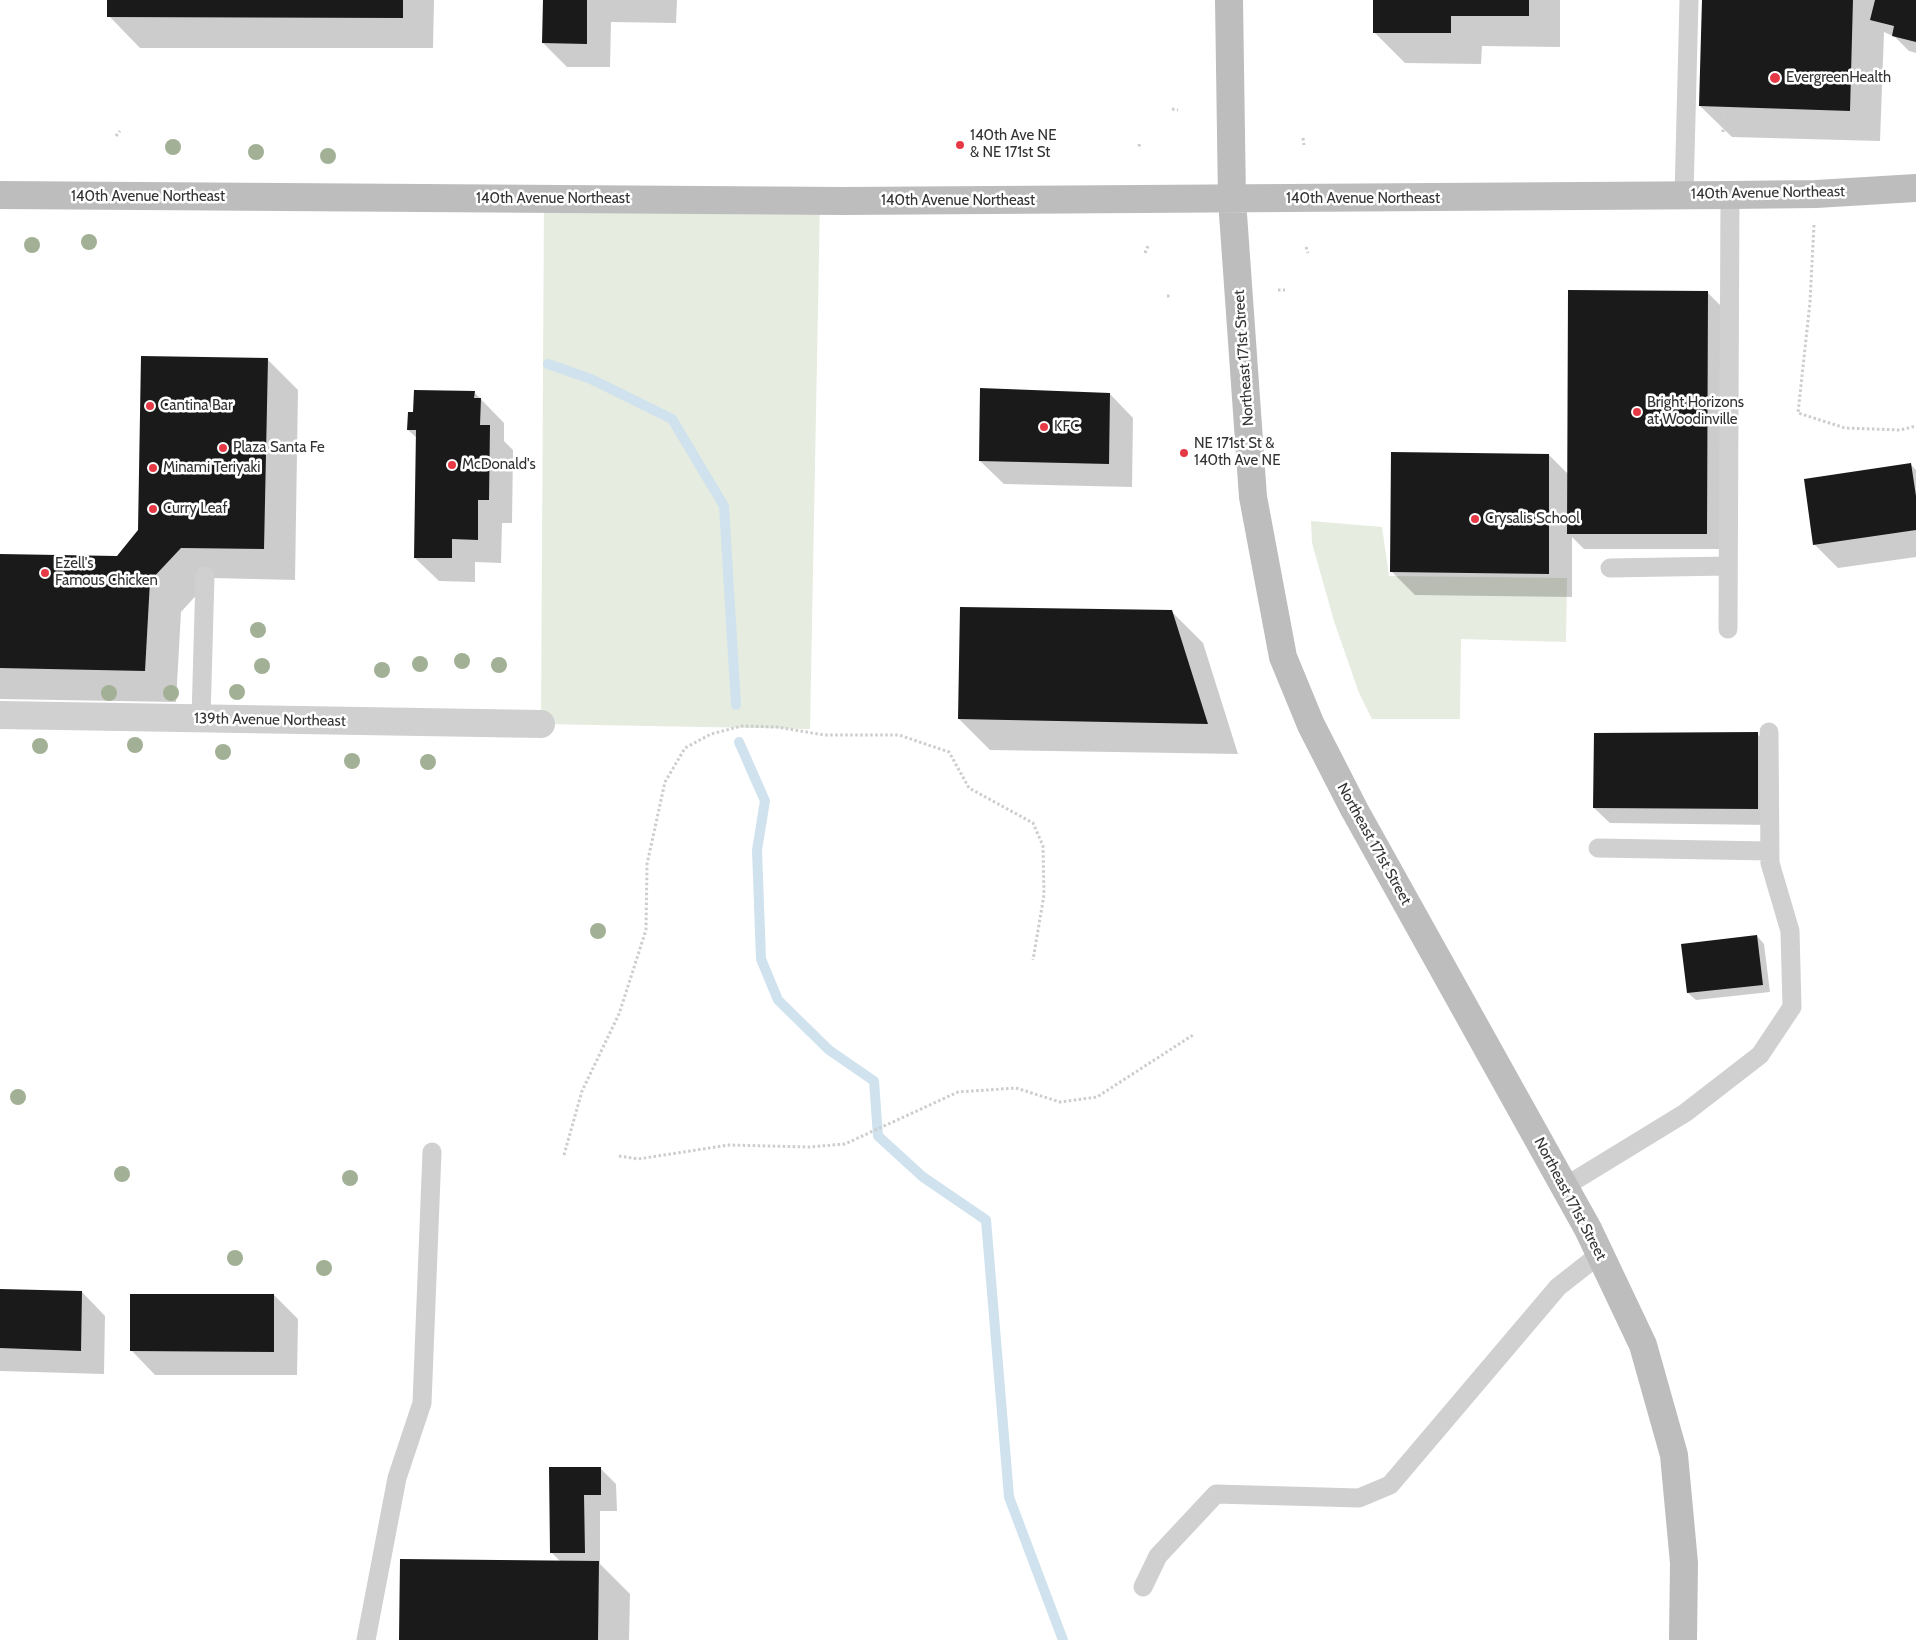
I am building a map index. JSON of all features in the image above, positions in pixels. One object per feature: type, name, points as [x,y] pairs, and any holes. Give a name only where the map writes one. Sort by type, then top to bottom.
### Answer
[{"type":"main road","name":"Northeast 171st Street","points":[[1229,0],[1232,200],[1253,497],[1283,657],[1311,725],[1354,809],[1564,1187],[1600,1254],[1643,1346],[1674,1455],[1684,1564],[1683,1640]]},
{"type":"main road","name":"140th Avenue Northeast","points":[[0,195],[820,201],[1232,200],[1816,194],[1916,188]]},
{"type":"street","name":"139th Avenue Northeast","points":[[0,715],[540,724]]},
{"type":"lane","points":[[1684,195],[1694,49],[1688,0]]},
{"type":"lane","points":[[1728,629],[1730,195]]},
{"type":"lane","points":[[1610,568],[1728,566]]},
{"type":"lane","points":[[200,718],[205,576]]},
{"type":"lane","points":[[1564,1187],[1685,1113],[1760,1055],[1792,1007],[1790,931],[1770,864],[1769,732]]},
{"type":"lane","points":[[1598,848],[1770,851]]},
{"type":"lane","points":[[366,1640],[397,1478],[422,1403],[432,1152]]},
{"type":"lane","points":[[1143,1587],[1158,1556],[1216,1494],[1359,1498],[1390,1485],[1558,1287],[1600,1254]]},
{"type":"path","points":[[1172,109],[1178,110]]},
{"type":"path","points":[[1723,132],[1723,112],[1774,113],[1774,109]]},
{"type":"path","points":[[116,136],[120,131]]},
{"type":"path","points":[[1304,138],[1304,144]]},
{"type":"path","points":[[1139,144],[1140,150]]},
{"type":"path","points":[[1816,194],[1810,302],[1798,413],[1846,428],[1900,430],[1916,426]]},
{"type":"path","points":[[1145,253],[1148,246]]},
{"type":"path","points":[[1306,247],[1308,253]]},
{"type":"path","points":[[1278,290],[1285,290]]},
{"type":"path","points":[[564,1155],[582,1091],[619,1014],[646,930],[647,864],[665,782],[685,748],[711,734],[742,726],[777,727],[824,735],[899,735],[949,752],[969,788],[1033,823],[1042,846],[1044,895],[1033,960]]},
{"type":"path","points":[[619,1156],[638,1160],[729,1145],[809,1147],[845,1144],[958,1092],[1016,1088],[1060,1102],[1097,1097],[1193,1035]]},
{"type":"shaded area","points":[[544,199],[820,201],[810,729],[541,724]]},
{"type":"shaded area","points":[[1311,521],[1382,527],[1389,576],[1567,578],[1566,642],[1461,639],[1460,719],[1372,719],[1359,693],[1334,621],[1312,543]]},
{"type":"building","points":[[107,0],[403,0],[403,18],[107,17]]},
{"type":"building","points":[[543,0],[587,0],[587,44],[542,43]]},
{"type":"building","points":[[1373,0],[1529,0],[1529,16],[1451,16],[1451,33],[1373,33]]},
{"type":"building","name":"EvergreenHealth","points":[[1702,0],[1853,0],[1850,111],[1699,106]]},
{"type":"building","points":[[1875,0],[1916,0],[1916,42],[1892,36],[1894,26],[1870,20]]},
{"type":"building","name":"Bright Horizons at Woodinville","points":[[1568,290],[1708,291],[1707,534],[1567,534]]},
{"type":"building","points":[[141,356],[268,358],[264,549],[181,548],[150,581],[145,671],[0,668],[0,554],[117,556],[138,530]]},
{"type":"building","name":"KFC","points":[[980,388],[1110,393],[1109,464],[979,461]]},
{"type":"building","name":"McDonald's","points":[[414,390],[475,391],[474,398],[481,398],[480,425],[490,425],[489,500],[478,500],[478,540],[452,539],[452,558],[414,558],[416,430],[407,430],[408,412],[413,412]]},
{"type":"building","points":[[1391,452],[1549,454],[1549,574],[1390,572]]},
{"type":"building","points":[[1911,463],[1916,496],[1916,530],[1813,545],[1804,479]]},
{"type":"building","points":[[960,607],[1172,610],[1208,724],[958,719]]},
{"type":"building","points":[[1758,732],[1758,809],[1593,808],[1594,733]]},
{"type":"building","points":[[1757,935],[1763,985],[1687,993],[1681,944]]},
{"type":"building","points":[[0,1289],[82,1291],[81,1351],[0,1348]]},
{"type":"building","points":[[130,1294],[274,1294],[274,1352],[130,1351]]},
{"type":"building","points":[[549,1467],[601,1467],[601,1495],[584,1495],[585,1553],[550,1553]]},
{"type":"building","points":[[400,1559],[599,1561],[598,1640],[399,1640]]},
{"type":"waterway","points":[[548,364],[591,379],[672,419],[724,506],[736,705]]},
{"type":"waterway","points":[[739,742],[765,801],[757,850],[761,959],[778,1000],[829,1050],[874,1081],[878,1136],[923,1177],[986,1220],[1009,1497],[1063,1640]]},
{"type":"place","name":"EvergreenHealth","points":[[1775,78]]},
{"type":"place","name":"140th Ave NE & NE 171st St","points":[[960,145]]},
{"type":"place","name":"Cantina Bar","points":[[150,406]]},
{"type":"place","name":"Bright Horizons at Woodinville","points":[[1637,412]]},
{"type":"place","name":"KFC","points":[[1044,427]]},
{"type":"place","name":"Plaza Santa Fe","points":[[223,448]]},
{"type":"place","name":"NE 171st St & 140th Ave NE","points":[[1184,453]]},
{"type":"place","name":"McDonald's","points":[[452,465]]},
{"type":"place","name":"Minami Teriyaki","points":[[153,468]]},
{"type":"place","name":"Curry Leaf","points":[[153,509]]},
{"type":"place","name":"Crysalis School","points":[[1475,519]]},
{"type":"place","name":"Ezell's Famous Chicken","points":[[45,573]]}]
